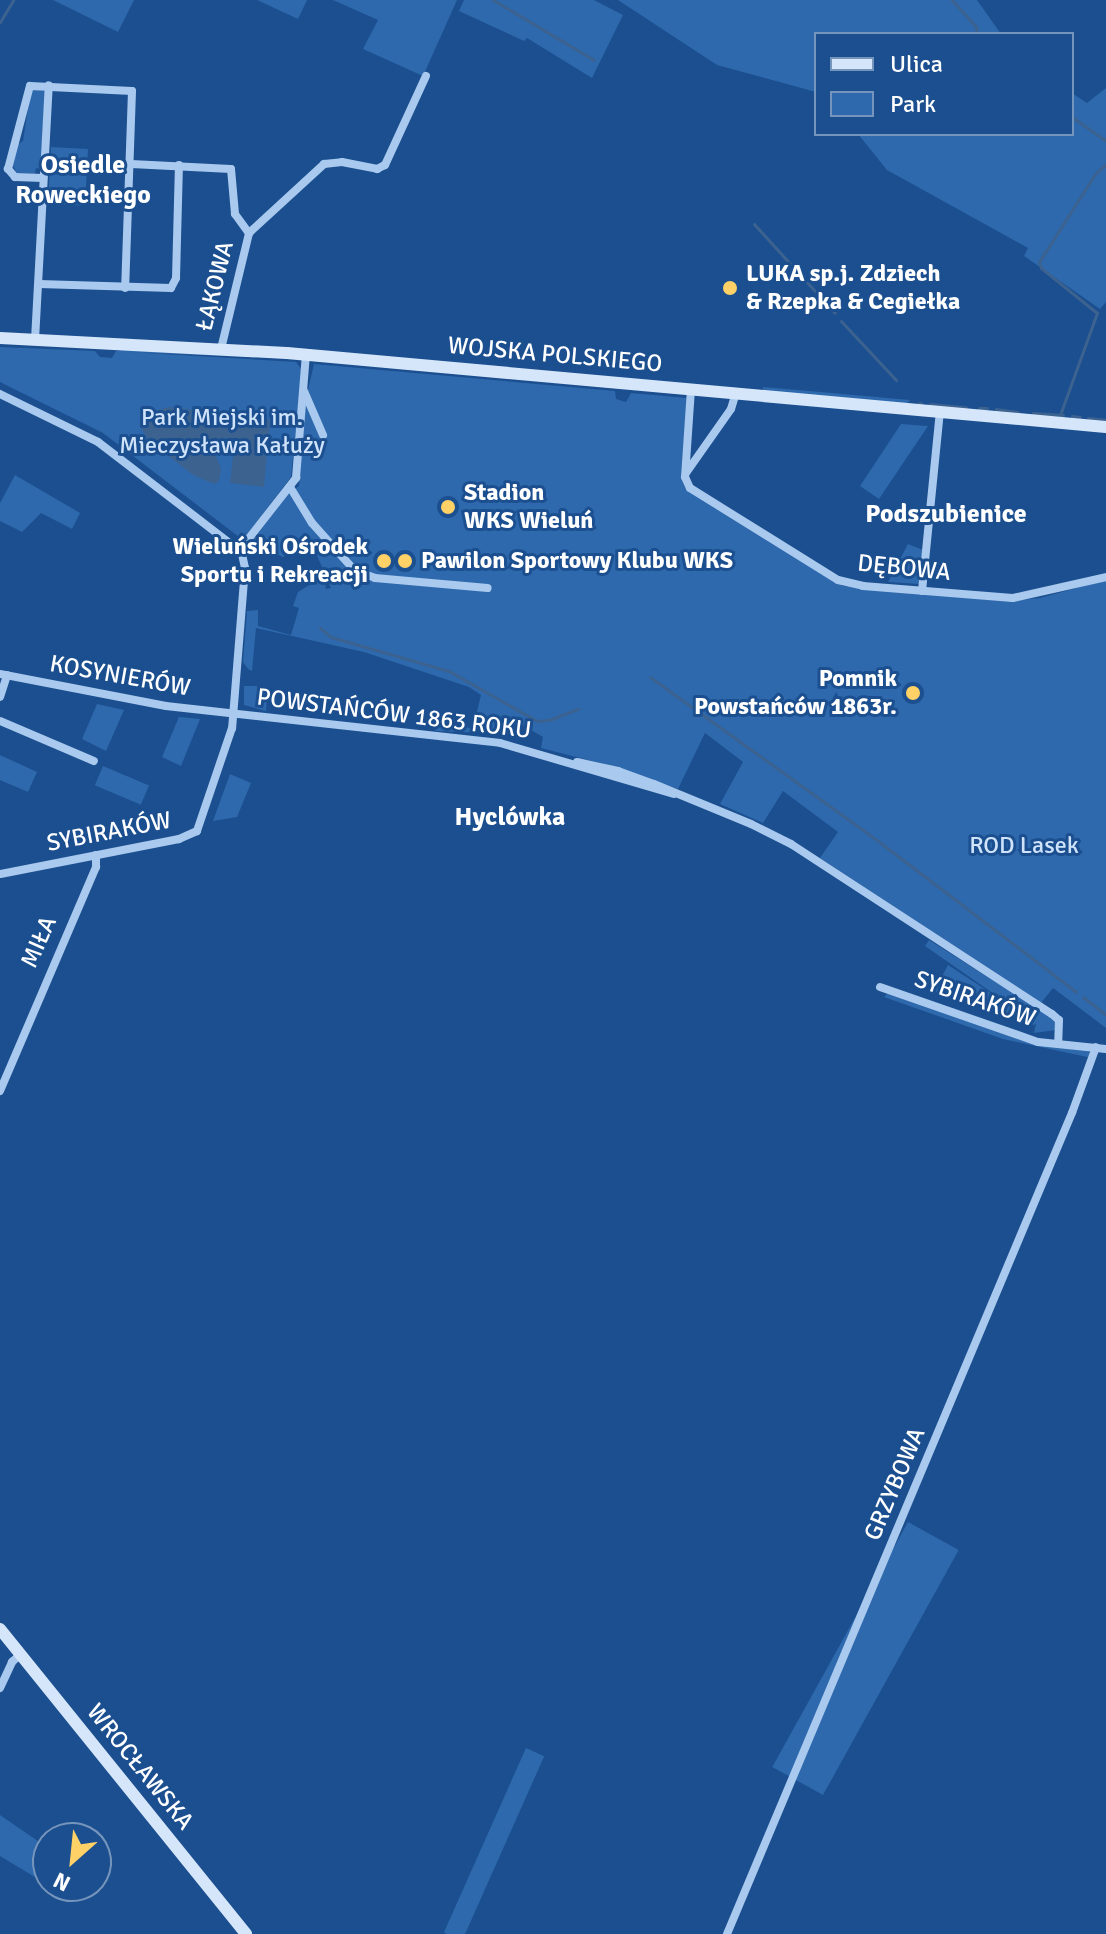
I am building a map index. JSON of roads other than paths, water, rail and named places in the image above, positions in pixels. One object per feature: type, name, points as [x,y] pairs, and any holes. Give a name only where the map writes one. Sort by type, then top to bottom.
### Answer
[{"type":"street","name":"ŁĄKOWA","points":[[221,349],[249,233],[324,164],[342,162],[377,169],[385,165],[426,76]]},
{"type":"street","points":[[43,178],[15,177],[8,169],[26,92],[33,85],[132,91],[125,288]]},
{"type":"street","points":[[35,340],[49,85]]},
{"type":"street","name":"ŁĄKOWA","points":[[131,164],[231,169],[235,214],[249,233]]},
{"type":"street","points":[[39,284],[168,290],[174,284],[179,165]]},
{"type":"street","name":"WOJSKA POLSKIEGO","points":[[0,338],[306,355],[1106,427]]},
{"type":"street","points":[[0,394],[98,442],[239,551],[297,474],[306,355]]},
{"type":"street","points":[[685,474],[691,389]]},
{"type":"street","points":[[304,391],[323,435]]},
{"type":"street","points":[[685,474],[731,409],[736,393]]},
{"type":"street","points":[[922,591],[940,412]]},
{"type":"street","name":"DĘBOWA","points":[[685,474],[692,490],[838,580],[863,586],[1020,597],[1106,577]]},
{"type":"street","points":[[290,487],[312,523],[355,571],[375,578],[488,588]]},
{"type":"street","name":"POWSTAŃCÓW 1863 ROKU","points":[[239,551],[245,568],[234,714],[500,743],[618,771],[751,824],[791,844],[1052,1014],[1059,1020],[1058,1044]]},
{"type":"street","points":[[0,697],[4,675]]},
{"type":"street","name":"KOSYNIERÓW","points":[[4,675],[143,702],[234,714]]},
{"type":"street","name":"SYBIRAKÓW","points":[[0,874],[189,837],[197,831],[219,774],[234,714]]},
{"type":"street","points":[[0,721],[94,761]]},
{"type":"street","name":"MIŁA","points":[[0,1091],[96,867],[96,855]]},
{"type":"street","name":"SYBIRAKÓW","points":[[880,987],[1011,1034],[1058,1044]]},
{"type":"street","points":[[1058,1044],[1101,1048]]},
{"type":"street","name":"GRZYBOWA","points":[[727,1934],[1101,1048]]},
{"type":"street","name":"WROCŁAWSKA","points":[[0,1629],[246,1934]]},
{"type":"street","points":[[0,1688],[12,1662],[21,1654]]},
{"type":"waterway","points":[[0,22],[13,0]]},
{"type":"waterway","points":[[493,0],[594,60]]},
{"type":"waterway","points":[[952,0],[976,27],[977,32]]},
{"type":"waterway","points":[[1074,118],[1106,141]]},
{"type":"waterway","points":[[1060,415],[1097,313],[1041,268],[1039,262],[1095,174],[1106,164]]},
{"type":"waterway","points":[[754,224],[835,313]]},
{"type":"waterway","points":[[841,321],[896,380]]},
{"type":"waterway","points":[[930,404],[966,407]]},
{"type":"waterway","points":[[979,408],[987,408]]},
{"type":"waterway","points":[[996,409],[1018,412]]},
{"type":"waterway","points":[[1033,413],[1063,415]]},
{"type":"waterway","points":[[1072,416],[1080,417]]},
{"type":"waterway","points":[[1088,418],[1106,420]]},
{"type":"waterway","points":[[320,628],[331,637],[449,671],[537,721],[549,720],[578,709]]},
{"type":"waterway","points":[[650,677],[882,844],[1076,992]]},
{"type":"waterway","points":[[1083,997],[1106,1015]]},
{"type":"place","name":"LUKA sp.j. Zdziech & Rzepka & Cegiełka","points":[[730,288]]},
{"type":"place","name":"Stadion WKS Wieluń","points":[[448,507]]},
{"type":"place","name":"Wieluński Ośrodek Sportu i Rekreacji","points":[[384,561]]},
{"type":"place","name":"Pawilon Sportowy Klubu WKS","points":[[405,561]]},
{"type":"place","name":"Pomnik Powstańców 1863r.","points":[[913,693]]},
{"type":"district","name":"Osiedle Roweckiego","points":[[83,181]]},
{"type":"district","name":"Podszubienice","points":[[946,515]]},
{"type":"district","name":"Hyclówka","points":[[510,818]]},
{"type":"park label","name":"Park Miejski im. Mieczysława Kałuży","points":[[222,432]]},
{"type":"park label","name":"ROD Lasek","points":[[1024,846]]}]
